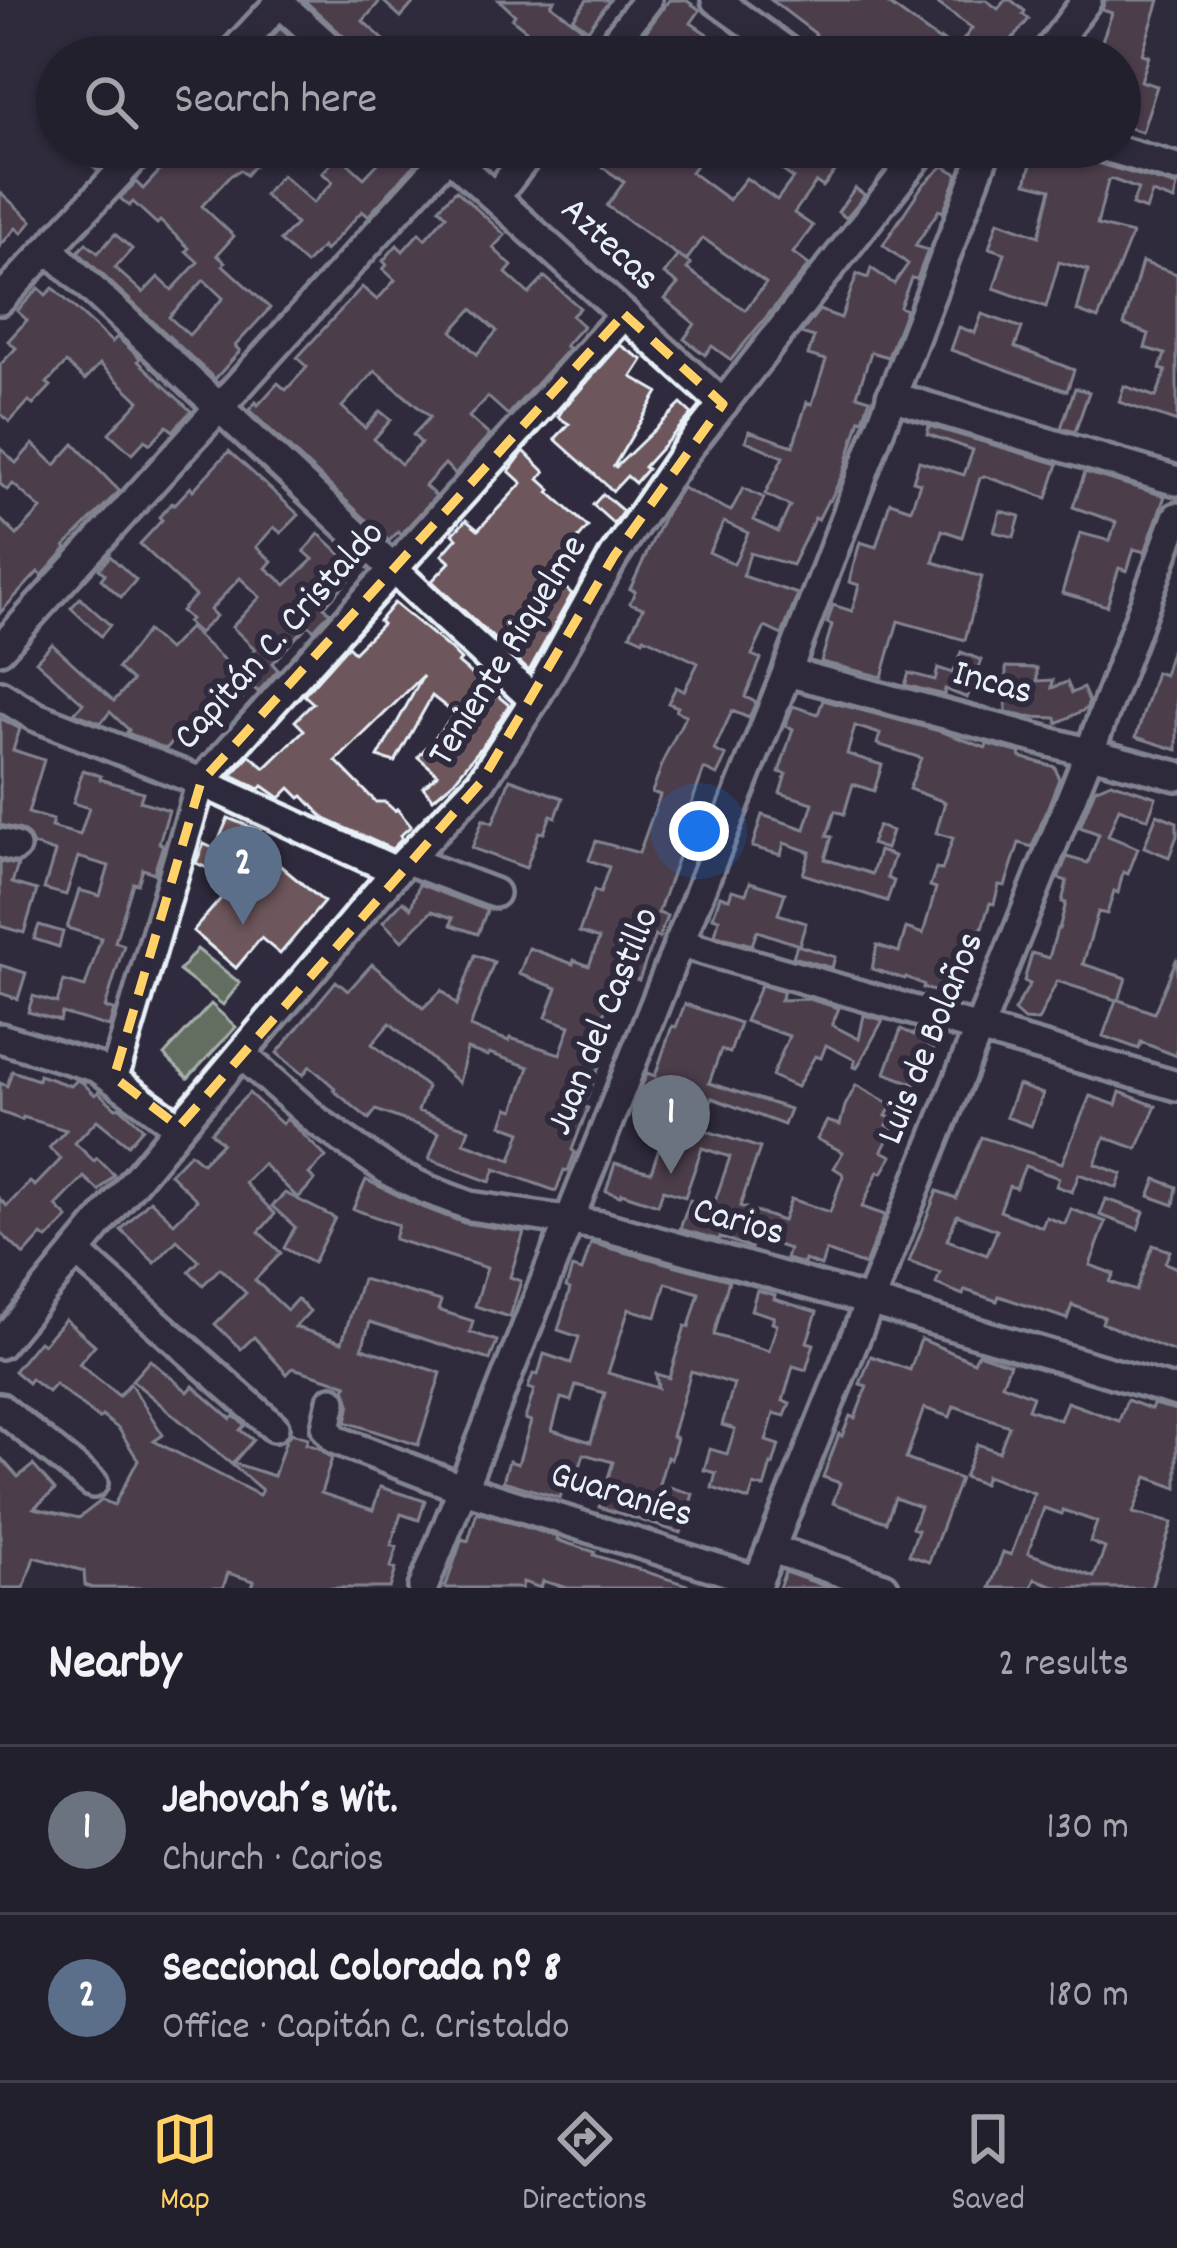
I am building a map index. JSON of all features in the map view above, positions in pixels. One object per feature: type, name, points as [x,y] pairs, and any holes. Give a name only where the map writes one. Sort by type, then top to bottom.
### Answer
[{"type":"street","points":[[619,36],[647,0]]},
{"type":"street","points":[[716,0],[766,36]]},
{"type":"street","points":[[1060,36],[1087,0]]},
{"type":"street","points":[[248,36],[281,1],[318,36]]},
{"type":"street","points":[[1141,158],[1177,168]]},
{"type":"street","points":[[0,300],[124,168]]},
{"type":"street","points":[[0,649],[429,168]]},
{"type":"street","name":"Aztecas","points":[[464,168],[723,404]]},
{"type":"street","points":[[496,196],[518,168]]},
{"type":"street","name":"Teniente Riquelme","points":[[0,1344],[402,866],[481,782],[534,700],[614,556],[685,452],[908,168]]},
{"type":"street","name":"Juan del Castillo","points":[[423,1588],[787,672],[979,168]]},
{"type":"street","points":[[49,248],[534,700]]},
{"type":"street","name":"Capitán C. Cristaldo","points":[[114,1077],[201,782],[624,314]]},
{"type":"street","points":[[891,395],[1177,481]]},
{"type":"street","name":"Luis de Bolaños","points":[[756,1584],[1090,751],[1177,517]]},
{"type":"street","name":"Incas","points":[[787,672],[1177,776]]},
{"type":"street","points":[[0,695],[34,716],[402,866],[494,893]]},
{"type":"street","points":[[679,943],[1177,1086]]},
{"type":"street","points":[[0,1038],[81,1061],[114,1077],[179,1127]]},
{"type":"street","name":"Carios","points":[[242,1055],[317,1121],[392,1173],[470,1206],[569,1219],[872,1301],[1177,1392]]},
{"type":"street","points":[[76,1252],[274,1427]]},
{"type":"street","name":"Guaraníes","points":[[332,1402],[326,1428],[336,1440],[461,1488],[756,1584]]},
{"type":"street","points":[[0,1408],[93,1483]]},
{"type":"street","points":[[772,1549],[884,1587]]},
{"type":"highlighted area","points":[[624,314],[723,404],[614,556],[481,782],[179,1127],[114,1077],[201,782]]},
{"type":"green space","points":[[197,949],[240,983],[223,1005],[179,971]]},
{"type":"green space","points":[[211,1004],[236,1027],[188,1078],[164,1055]]},
{"type":"building","points":[[304,0],[381,0],[363,21],[380,36],[343,36]]},
{"type":"building","points":[[382,0],[416,0],[401,17]]},
{"type":"building","points":[[499,0],[555,0],[551,5],[582,28],[576,36],[521,36],[526,30],[512,19],[515,15]]},
{"type":"building","points":[[587,0],[610,0],[588,30],[573,19]]},
{"type":"building","points":[[669,0],[686,0],[700,10],[691,23],[710,36],[642,36]]},
{"type":"building","points":[[771,0],[883,0],[933,36],[815,36]]},
{"type":"building","points":[[933,0],[986,0],[998,9],[1011,0],[1029,19],[1015,36],[966,36],[972,28]]},
{"type":"building","points":[[1105,0],[1159,0],[1142,54],[1149,56],[1141,81],[1141,36],[1104,36],[1112,13],[1102,10]]},
{"type":"building","points":[[1141,81],[1157,86],[1141,132]]},
{"type":"building","points":[[162,168],[252,168],[246,175],[240,170],[230,176],[202,206],[234,236],[217,255],[223,265],[270,308],[235,346],[240,351],[215,379],[78,252],[86,243],[98,253],[115,234],[132,249],[115,268],[143,293],[158,277],[172,290],[198,262],[160,221],[157,224],[133,202],[129,206],[120,198],[136,182],[143,189]],"holes":[[[204,280],[223,298],[189,335],[169,317]]]},
{"type":"building","points":[[327,168],[353,168],[364,178],[374,168],[412,168],[368,216],[362,211],[325,251],[322,247],[306,264],[280,241],[296,224],[264,195],[282,175],[313,203],[333,182],[322,173]]},
{"type":"building","points":[[604,168],[694,168],[691,172],[729,200],[746,178],[777,200],[793,178],[779,168],[838,168],[823,187],[816,182],[794,213],[813,226],[793,253],[809,265],[731,360],[712,346],[705,355],[684,339],[695,324],[665,299],[678,284],[664,274],[678,255],[607,206],[624,182]],"holes":[[[703,238],[766,283],[745,310],[687,269],[691,264],[686,261]]]},
{"type":"building","points":[[941,168],[958,174],[943,212],[939,210],[915,246],[928,250],[900,307],[906,310],[888,357],[871,352],[857,395],[870,399],[830,501],[815,518],[792,565],[750,553],[743,576],[798,594],[782,635],[765,627],[752,655],[761,659],[745,697],[756,702],[749,718],[732,711],[714,750],[726,756],[717,775],[704,769],[686,819],[705,827],[695,854],[681,849],[658,913],[667,916],[659,938],[655,936],[639,980],[622,974],[611,995],[594,1041],[607,1046],[584,1106],[588,1108],[568,1171],[564,1170],[556,1191],[495,1169],[490,1182],[429,1159],[439,1133],[376,1110],[369,1119],[310,1066],[303,1075],[277,1053],[336,981],[348,991],[372,964],[423,1008],[442,990],[457,1005],[475,955],[494,962],[470,1027],[560,1054],[570,1026],[546,1017],[557,988],[519,974],[529,948],[589,966],[599,939],[579,932],[594,890],[600,893],[609,867],[589,860],[596,841],[639,853],[660,795],[652,792],[686,715],[668,703],[676,687],[684,691],[698,663],[630,634],[643,608],[630,603],[635,591],[630,589],[682,488],[731,511],[743,488],[764,498],[754,520],[778,532],[790,506],[765,494],[783,457],[746,441],[749,431],[793,446],[826,360],[808,355],[814,337],[801,333],[819,310],[841,318],[857,274],[868,278],[871,268],[894,284],[908,264],[883,245],[922,186]],"holes":[[[724,522],[748,533],[734,564],[709,552]],[[390,1023],[459,1083],[467,1049],[529,1067],[514,1110],[508,1108],[502,1125],[521,1132],[511,1160],[464,1143],[469,1129],[418,1111],[427,1087],[372,1044]]]},
{"type":"building","points":[[1030,168],[1114,168],[1177,186],[1174,201],[1152,193],[1146,210],[1132,205],[1138,189],[1108,181],[1097,225],[1132,234],[1098,319],[1077,311],[1088,270],[1059,262],[1046,307],[994,288],[1005,253],[989,248],[998,221],[1039,236],[1051,189],[1026,183]]},
{"type":"building","points":[[855,188],[865,195],[846,218],[838,212]]},
{"type":"building","points":[[456,190],[505,235],[493,248],[512,266],[506,273],[529,294],[545,277],[580,308],[572,316],[583,326],[508,415],[488,397],[469,417],[489,435],[455,474],[445,464],[425,486],[436,496],[389,541],[249,410],[278,383],[286,390],[307,367],[297,358],[362,287],[377,300],[395,280],[383,269],[387,265],[383,261],[397,245],[403,251],[419,233],[425,239],[446,215],[439,208]],"holes":[[[472,309],[497,331],[477,354],[452,331]],[[375,371],[430,417],[413,435],[421,443],[401,464],[374,439],[391,420],[380,411],[365,428],[342,407]]]},
{"type":"building","points":[[0,192],[32,221],[22,233],[16,228],[0,246]]},
{"type":"building","points":[[1142,262],[1177,274],[1177,422],[1119,402],[1124,386],[1156,397],[1166,371],[1160,369],[1165,354],[1145,348],[1149,334],[1124,325]]},
{"type":"building","points":[[39,288],[46,295],[53,288],[112,342],[117,337],[191,411],[173,431],[167,426],[132,454],[109,433],[139,401],[100,364],[85,380],[66,363],[33,405],[29,401],[10,422],[0,413],[0,365],[16,348],[8,341],[27,320],[17,311]]},
{"type":"building","points":[[982,314],[1022,328],[1015,347],[1074,370],[1067,391],[951,350],[959,327],[975,333]]},
{"type":"building","points":[[620,345],[643,360],[632,377],[658,392],[614,466],[681,404],[692,414],[635,483],[627,476],[613,491],[555,439],[569,424],[558,417],[563,409]]},
{"type":"building","points":[[1075,388],[1089,392],[1075,432],[1061,428]]},
{"type":"building","points":[[929,426],[1058,464],[1047,498],[984,476],[962,537],[942,530],[933,562],[982,577],[965,640],[898,621],[882,677],[821,662],[833,605],[852,611],[859,585],[849,582],[860,542],[876,547],[890,502],[911,509],[920,483],[913,481],[919,461],[964,475],[973,450],[927,434]]},
{"type":"building","points":[[33,444],[55,465],[74,444],[119,491],[42,576],[38,572],[0,613],[0,519],[17,535],[41,509],[13,484],[7,490],[0,484],[0,448],[16,463]]},
{"type":"building","points":[[229,451],[299,515],[281,533],[274,527],[256,547],[272,561],[266,568],[286,585],[313,559],[304,551],[319,534],[358,570],[324,607],[330,612],[314,630],[308,625],[272,663],[278,670],[258,692],[253,687],[236,705],[225,695],[190,733],[185,728],[166,749],[130,734],[110,712],[101,723],[74,713],[83,703],[36,661],[52,644],[114,701],[132,681],[118,668],[147,631],[168,650],[189,628],[235,670],[255,649],[232,627],[260,597],[240,578],[210,610],[216,616],[199,633],[181,611],[195,596],[140,544],[172,503],[191,487],[193,490]]},
{"type":"building","points":[[524,451],[545,472],[539,479],[549,492],[588,527],[562,557],[574,568],[560,583],[572,594],[529,671],[432,581],[450,562],[442,555],[457,538],[453,534],[466,520],[478,530],[522,483],[509,471]]},
{"type":"building","points":[[1085,472],[1165,496],[1145,552],[1134,549],[1127,571],[1119,568],[1107,606],[1062,593],[1080,533],[1110,541],[1116,522],[1073,507]]},
{"type":"building","points":[[603,494],[623,511],[614,524],[593,505]]},
{"type":"building","points":[[1000,511],[1020,516],[1014,537],[994,532]]},
{"type":"building","points":[[110,556],[136,580],[121,597],[101,579],[105,574],[99,569]]},
{"type":"building","points":[[80,598],[110,625],[101,636],[71,608]]},
{"type":"building","points":[[394,603],[509,705],[454,781],[433,799],[423,787],[438,774],[418,757],[455,714],[432,696],[395,762],[378,757],[423,676],[336,761],[376,802],[397,809],[411,826],[392,849],[325,819],[290,788],[280,798],[232,775],[250,755],[265,768],[304,730],[295,721],[313,703],[304,695],[348,646],[354,652],[382,624],[379,621]]},
{"type":"building","points":[[1174,642],[1177,750],[1136,737],[1156,672],[1164,675]]},
{"type":"building","points":[[961,652],[982,660],[967,698],[945,689],[944,695],[905,685],[909,673],[935,680],[938,668],[953,673]]},
{"type":"building","points":[[1006,667],[1037,668],[1037,681],[1053,680],[1052,688],[1067,682],[1072,693],[1083,688],[1089,702],[1086,709],[1057,723],[1056,718],[1006,712]]},
{"type":"building","points":[[823,700],[986,748],[987,744],[1021,753],[1020,757],[1055,767],[1059,779],[1032,847],[1019,843],[1005,886],[999,885],[994,904],[990,903],[968,970],[947,963],[937,992],[906,977],[872,969],[877,945],[899,952],[906,928],[923,934],[936,888],[930,886],[936,868],[942,870],[953,838],[936,833],[945,802],[909,789],[921,758],[877,744],[880,734],[855,726],[847,754],[882,765],[874,791],[853,784],[844,814],[835,811],[827,836],[832,837],[825,859],[872,874],[879,851],[894,856],[887,878],[894,881],[887,901],[803,874],[810,852],[784,843],[781,855],[752,847],[762,815],[805,829],[813,803],[780,793],[786,774],[779,772],[793,729],[785,726],[793,706],[818,714]]},
{"type":"building","points":[[0,718],[20,729],[13,750],[44,760],[28,813],[53,820],[51,827],[80,835],[89,808],[73,803],[83,770],[143,792],[140,801],[169,810],[154,873],[143,869],[138,884],[133,883],[115,942],[124,945],[105,1008],[114,1010],[109,1027],[62,1013],[60,1021],[28,1012],[33,996],[57,1003],[64,981],[85,987],[101,938],[67,928],[79,890],[100,896],[109,866],[78,857],[66,895],[44,889],[55,852],[33,845],[21,830],[0,825]]},
{"type":"building","points":[[510,779],[563,798],[556,817],[551,815],[544,833],[539,832],[526,868],[472,848],[483,819],[493,823]]},
{"type":"building","points":[[1111,782],[1156,797],[1148,819],[1119,808],[1108,836],[1138,848],[1107,914],[1098,912],[1083,964],[1126,978],[1119,1000],[1154,1013],[1177,958],[1177,1056],[1141,1042],[1139,1049],[1103,1036],[1116,1000],[1057,981],[1038,1021],[1024,1020],[1014,1011],[1030,984],[1024,981],[1032,953],[1049,958],[1059,929],[1067,881],[1058,878],[1067,857],[1088,863],[1099,834],[1080,827],[1095,789]]},
{"type":"building","points":[[1157,814],[1177,822],[1169,857],[1144,847]]},
{"type":"building","points":[[228,818],[260,831],[254,844],[324,902],[280,954],[261,938],[236,968],[193,931],[236,881],[196,863],[204,844],[215,849]]},
{"type":"building","points":[[878,826],[892,831],[886,849],[871,844]]},
{"type":"building","points":[[0,862],[18,865],[12,883],[37,890],[24,933],[0,926]]},
{"type":"building","points":[[750,882],[785,893],[778,914],[806,923],[799,945],[757,931],[752,945],[715,935],[719,919],[713,917],[720,896],[729,899],[732,890],[746,894]]},
{"type":"building","points":[[419,884],[487,910],[478,934],[451,925],[453,918],[432,911],[402,941],[383,922],[403,901],[411,908]]},
{"type":"building","points":[[39,925],[63,932],[59,947],[34,939]]},
{"type":"building","points":[[797,945],[835,957],[832,968],[793,957]]},
{"type":"building","points":[[0,965],[26,973],[18,999],[0,993]]},
{"type":"building","points":[[761,985],[784,992],[780,1000],[809,999],[839,1008],[832,1025],[859,1039],[864,1015],[883,1020],[857,1068],[855,1060],[826,1045],[797,1087],[772,1076],[789,1036],[745,1021]]},
{"type":"building","points":[[685,1004],[740,1023],[730,1053],[721,1050],[709,1083],[790,1109],[784,1125],[712,1098],[701,1129],[760,1148],[740,1206],[783,1221],[791,1199],[830,1212],[843,1176],[834,1168],[843,1152],[817,1139],[827,1121],[840,1125],[856,1085],[892,1105],[886,1116],[891,1118],[887,1125],[893,1128],[882,1151],[892,1156],[882,1173],[878,1171],[862,1207],[885,1215],[865,1265],[826,1251],[821,1266],[805,1260],[804,1264],[786,1259],[789,1249],[755,1237],[751,1248],[680,1229],[690,1200],[713,1207],[730,1157],[702,1148],[685,1197],[663,1190],[658,1205],[606,1191],[615,1163],[651,1172],[667,1125],[657,1121],[664,1101],[639,1093],[647,1073],[655,1076]]},
{"type":"building","points":[[901,1029],[933,1035],[929,1045],[935,1047],[915,1084],[885,1073]]},
{"type":"building","points":[[12,1071],[71,1086],[82,1082],[143,1128],[128,1145],[97,1120],[75,1143],[114,1175],[99,1191],[84,1177],[56,1206],[68,1218],[47,1239],[42,1235],[24,1255],[0,1232],[0,1199],[7,1206],[61,1159],[49,1148],[66,1130],[0,1112],[0,1083],[7,1086]]},
{"type":"building","points":[[1018,1085],[1043,1094],[1031,1126],[1006,1117]]},
{"type":"building","points":[[1120,1092],[1156,1106],[1137,1149],[1105,1137],[1095,1164],[1122,1174],[1117,1188],[1079,1174],[1072,1192],[1056,1186],[1059,1178],[1025,1166],[1016,1188],[1009,1186],[1000,1211],[1042,1227],[1046,1217],[1065,1224],[1071,1209],[1106,1222],[1090,1265],[1114,1274],[1110,1282],[1136,1291],[1153,1245],[1170,1251],[1165,1263],[1177,1268],[1177,1353],[1102,1323],[1104,1317],[1072,1305],[1067,1319],[999,1296],[997,1301],[965,1290],[963,1295],[936,1284],[940,1273],[909,1262],[937,1191],[956,1198],[981,1137],[1062,1163],[1090,1096],[1116,1105]],"holes":[[[957,1215],[997,1230],[987,1255],[947,1240]]]},
{"type":"building","points":[[249,1093],[282,1124],[287,1119],[326,1157],[309,1174],[315,1180],[298,1198],[263,1164],[245,1183],[275,1214],[259,1232],[281,1253],[255,1280],[287,1310],[297,1299],[310,1311],[295,1327],[342,1342],[362,1279],[441,1301],[438,1310],[473,1321],[470,1332],[497,1341],[490,1360],[370,1322],[362,1348],[441,1373],[418,1445],[346,1422],[347,1385],[293,1368],[287,1374],[254,1337],[241,1349],[215,1324],[246,1293],[220,1268],[203,1285],[189,1271],[199,1261],[177,1240],[155,1263],[121,1230],[150,1200],[174,1223],[197,1200],[170,1174],[190,1153],[202,1163],[222,1143],[211,1132]]},
{"type":"building","points":[[1156,1179],[1177,1187],[1174,1205],[1149,1196]]},
{"type":"building","points":[[366,1180],[464,1223],[524,1232],[510,1277],[521,1281],[510,1317],[475,1306],[487,1268],[394,1239],[398,1225],[353,1209]]},
{"type":"building","points":[[285,1193],[335,1218],[313,1263],[284,1248],[295,1227],[272,1206]]},
{"type":"building","points":[[1106,1199],[1144,1212],[1138,1229],[1100,1215]]},
{"type":"building","points":[[591,1243],[729,1280],[714,1335],[769,1351],[777,1325],[772,1323],[774,1317],[751,1310],[757,1290],[817,1312],[807,1342],[814,1344],[806,1370],[793,1366],[783,1401],[790,1403],[785,1416],[774,1413],[766,1441],[779,1445],[773,1465],[764,1488],[754,1485],[749,1500],[712,1488],[716,1473],[704,1470],[710,1449],[727,1454],[735,1429],[722,1425],[734,1384],[691,1371],[672,1436],[677,1438],[659,1484],[693,1494],[681,1533],[599,1507],[613,1462],[584,1454],[576,1480],[567,1477],[560,1498],[503,1481],[509,1461],[518,1464],[531,1421],[525,1419],[534,1390],[528,1388],[544,1354],[571,1363],[579,1337],[558,1330],[572,1268],[582,1271]],"holes":[[[666,1283],[699,1293],[669,1378],[656,1374],[658,1388],[608,1373],[629,1309],[656,1317]],[[576,1385],[605,1393],[591,1442],[552,1430],[561,1398],[571,1401]]]},
{"type":"building","points":[[65,1319],[95,1345],[79,1364],[119,1396],[130,1383],[163,1435],[154,1441],[259,1495],[262,1490],[132,1380],[150,1360],[188,1392],[193,1386],[231,1419],[234,1416],[245,1425],[240,1430],[253,1440],[233,1463],[274,1476],[291,1433],[308,1438],[306,1444],[332,1458],[321,1493],[373,1510],[380,1487],[425,1501],[419,1520],[401,1514],[391,1545],[397,1547],[390,1588],[252,1588],[254,1581],[228,1573],[223,1588],[93,1588],[85,1585],[84,1571],[34,1557],[24,1588],[0,1588],[0,1457],[18,1477],[33,1465],[55,1490],[34,1508],[79,1518],[102,1500],[114,1505],[138,1460],[119,1429],[102,1416],[99,1419],[55,1384],[48,1392],[14,1371]]},
{"type":"building","points":[[921,1339],[974,1362],[978,1353],[1010,1364],[1002,1384],[1033,1396],[1028,1409],[1060,1420],[1067,1402],[1119,1421],[1127,1400],[1151,1409],[1153,1404],[1177,1410],[1177,1488],[1147,1477],[1133,1513],[1172,1523],[1151,1588],[1060,1588],[1035,1579],[1031,1588],[990,1588],[1003,1552],[1011,1555],[1034,1493],[986,1476],[983,1484],[964,1477],[977,1444],[999,1452],[1009,1426],[954,1406],[950,1417],[924,1408],[906,1459],[960,1479],[929,1562],[909,1555],[920,1507],[895,1498],[886,1522],[833,1503],[840,1483],[823,1477],[839,1434],[842,1436],[850,1416],[855,1418],[867,1386],[860,1384],[871,1356],[910,1370]],"holes":[[[1044,1508],[1062,1514],[1063,1510],[1097,1522],[1090,1542],[1105,1548],[1094,1577],[1028,1553]]]},
{"type":"building","points":[[477,1512],[558,1537],[687,1588],[568,1588],[543,1581],[541,1588],[523,1582],[522,1588],[445,1588]]},
{"type":"building","points":[[785,1572],[831,1588],[779,1588]]},
{"type":"place","name":"Seccional Colorada nº 8","points":[[243,925]]},
{"type":"place","name":"Jehovah´s Wit.","points":[[671,1174]]}]
